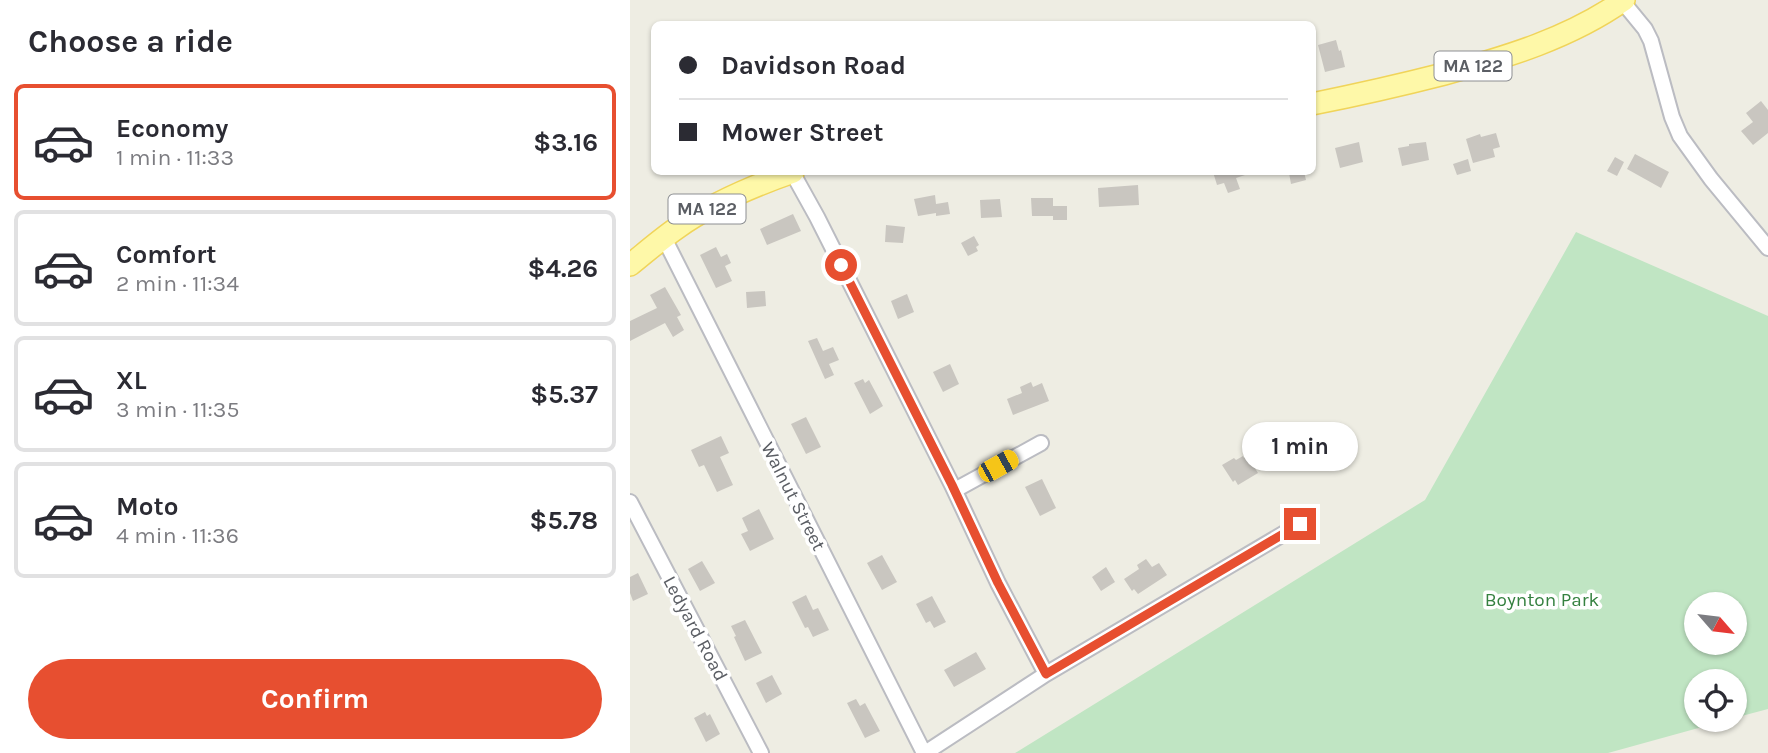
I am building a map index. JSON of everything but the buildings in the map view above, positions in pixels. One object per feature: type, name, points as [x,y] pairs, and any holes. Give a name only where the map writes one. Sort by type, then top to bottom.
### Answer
[{"type":"main road","name":"MA 122","points":[[1316,103],[1422,80],[1522,51],[1584,24],[1623,1]]},
{"type":"main road","name":"MA 122","points":[[630,265],[676,228],[712,206],[753,186],[784,175]]},
{"type":"street","points":[[1623,1],[1646,29],[1651,41],[1679,136],[1768,248]]},
{"type":"street","points":[[795,175],[1046,674]]},
{"type":"street","name":"Walnut Street","points":[[664,238],[925,753]]},
{"type":"street","points":[[954,490],[1041,443]]},
{"type":"street","name":"Ledyard Road","points":[[630,502],[761,753]]},
{"type":"street","points":[[925,753],[1046,674],[1300,524]]},
{"type":"green space","name":"Boynton Park","points":[[1576,232],[1768,316],[1768,709],[1747,715],[1747,669],[1684,669],[1684,732],[1608,753],[1015,753],[1425,500]]},
{"type":"route","points":[[841,265],[952,485],[998,583],[1046,674],[1300,524]]}]
